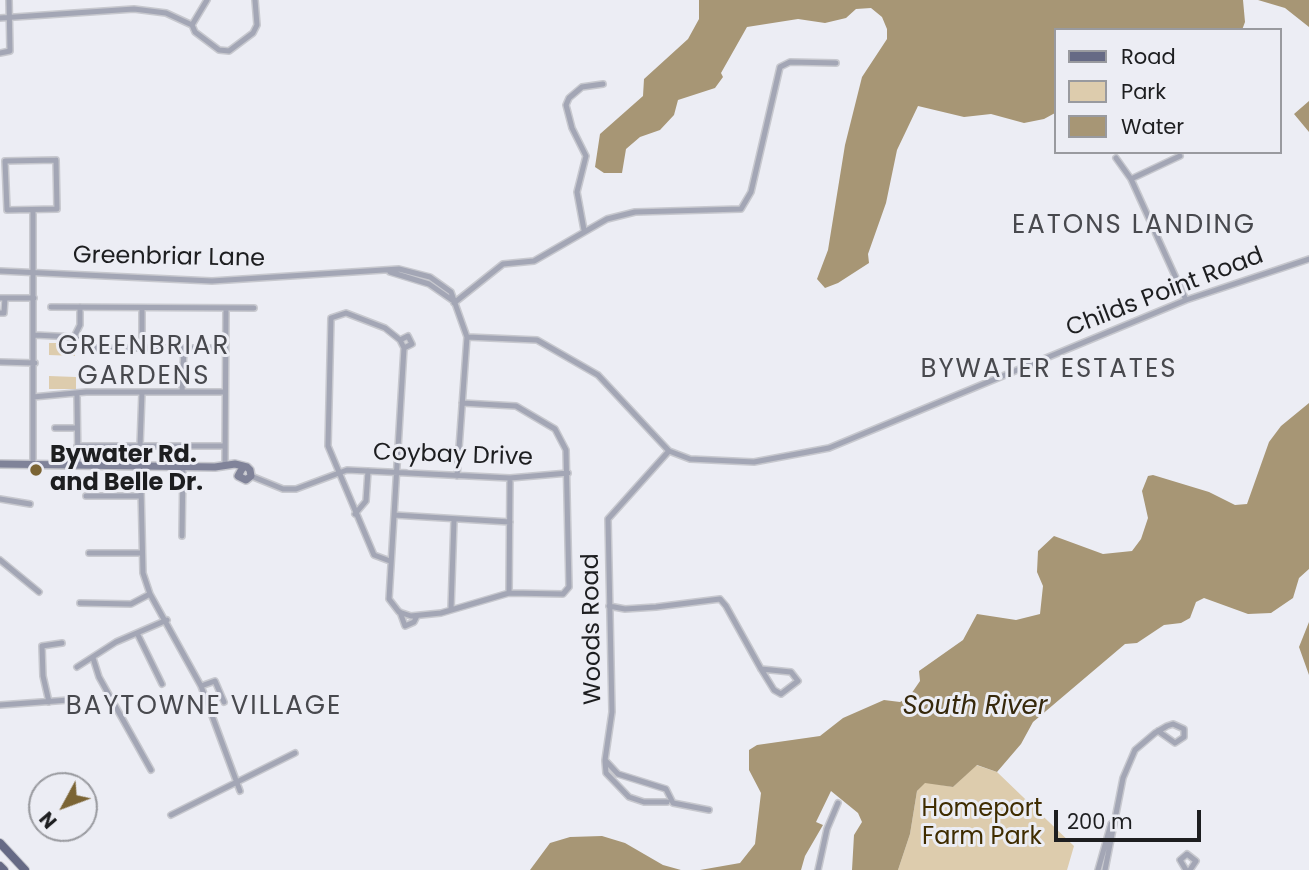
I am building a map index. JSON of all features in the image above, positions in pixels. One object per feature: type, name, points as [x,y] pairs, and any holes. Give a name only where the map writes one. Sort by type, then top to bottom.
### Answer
[{"type":"main road","points":[[0,843],[25,870]]},
{"type":"main road","points":[[0,866],[4,870]]},
{"type":"street","points":[[0,53],[10,51],[9,0]]},
{"type":"street","points":[[192,25],[207,0]]},
{"type":"street","points":[[0,18],[134,9],[166,13],[192,25],[195,32],[219,50],[229,51],[253,33],[257,25],[256,0]]},
{"type":"street","points":[[457,475],[467,337],[453,302],[503,264],[534,261],[607,219],[635,212],[741,209],[751,192],[780,67],[790,62],[836,63]]},
{"type":"street","points":[[584,230],[577,192],[586,156],[572,128],[566,105],[569,98],[582,87],[603,84]]},
{"type":"street","points":[[1131,179],[1180,156]]},
{"type":"street","points":[[1116,158],[1131,179],[1186,300]]},
{"type":"street","points":[[56,160],[57,209],[7,210],[3,181],[5,161],[56,160]]},
{"type":"street","points":[[33,209],[33,465]]},
{"type":"street","name":"Childs Point Road","points":[[669,452],[690,459],[754,462],[829,448],[1186,300],[1309,259]]},
{"type":"street","name":"Greenbriar Lane","points":[[0,271],[212,281],[380,270],[415,278],[453,302]]},
{"type":"street","points":[[0,313],[4,313],[2,298],[34,298]]},
{"type":"street","points":[[51,307],[254,308]]},
{"type":"street","points":[[74,337],[80,325],[80,307]]},
{"type":"street","points":[[225,467],[226,308]]},
{"type":"street","points":[[142,309],[142,348]]},
{"type":"street","points":[[390,561],[374,555],[337,473],[328,446],[331,318],[345,313],[385,328],[400,340],[404,348],[388,599],[400,612],[405,626],[409,626],[417,616]]},
{"type":"street","points":[[35,335],[74,337],[90,348],[225,348]]},
{"type":"street","points":[[400,340],[408,336],[412,340],[409,348],[404,348]]},
{"type":"street","points":[[467,337],[537,340],[588,369],[598,375],[669,452]]},
{"type":"street","points":[[182,392],[184,348]]},
{"type":"street","points":[[0,362],[35,363]]},
{"type":"street","points":[[33,397],[77,395],[86,392],[224,392]]},
{"type":"street","points":[[142,392],[141,552],[150,594],[167,620],[201,685],[240,791]]},
{"type":"street","points":[[77,395],[78,466]]},
{"type":"street","points":[[400,612],[417,616],[451,610],[509,593],[563,594],[569,587],[566,450],[555,429],[516,406],[462,402]]},
{"type":"street","points":[[55,428],[77,428]]},
{"type":"street","points":[[77,446],[224,446]]},
{"type":"street","name":"Woods Road","points":[[606,760],[612,712],[608,519],[669,452]]},
{"type":"street","points":[[0,464],[225,467],[235,464],[241,469],[250,470],[251,476]]},
{"type":"street","points":[[182,536],[183,466]]},
{"type":"street","name":"Coybay Drive","points":[[251,476],[282,489],[296,489],[347,470],[510,478],[568,473]]},
{"type":"street","points":[[355,514],[366,501],[368,471]]},
{"type":"street","points":[[509,593],[510,478]]},
{"type":"street","points":[[86,496],[140,496]]},
{"type":"street","points":[[0,499],[30,503]]},
{"type":"street","points":[[394,515],[510,522]]},
{"type":"street","points":[[451,610],[454,520]]},
{"type":"street","points":[[89,553],[141,552]]},
{"type":"street","points":[[0,560],[39,592]]},
{"type":"street","points":[[80,603],[131,604],[150,594]]},
{"type":"street","points":[[610,606],[625,609],[720,599],[761,669],[770,684],[781,694],[793,687],[799,677],[792,672],[761,669]]},
{"type":"street","points":[[77,667],[116,642],[138,635],[167,620]]},
{"type":"street","points":[[138,635],[162,684]]},
{"type":"street","points":[[49,702],[43,676],[45,669],[42,646],[62,643]]},
{"type":"street","points":[[93,658],[99,677],[151,770]]},
{"type":"street","points":[[201,685],[215,681],[224,702]]},
{"type":"street","points":[[0,705],[69,700]]},
{"type":"street","points":[[1098,870],[1128,762],[1143,741],[1158,731],[1173,724],[1184,729],[1184,737],[1175,743],[1158,731]]},
{"type":"street","points":[[171,815],[295,753]]},
{"type":"street","points":[[606,760],[618,774],[666,789],[673,803],[709,810]]},
{"type":"street","points":[[606,760],[606,772],[629,797],[667,803]]},
{"type":"street","points":[[818,870],[827,829],[838,803]]},
{"type":"street","points":[[1105,870],[1113,821]]},
{"type":"green space","points":[[49,343],[75,343],[75,356],[49,355]]},
{"type":"green space","points":[[49,376],[76,377],[76,389],[49,389]]},
{"type":"green space","name":"Homeport Farm Park","points":[[976,765],[997,772],[1074,846],[1067,870],[898,870],[910,834],[917,791],[925,782],[953,787]]},
{"type":"water","points":[[699,0],[1243,0],[1245,22],[1243,28],[1054,28],[1054,114],[1044,119],[1024,123],[991,114],[964,117],[918,106],[897,150],[886,203],[868,254],[869,263],[825,288],[817,279],[828,250],[845,145],[862,77],[887,39],[887,29],[882,17],[871,8],[856,9],[846,18],[825,23],[798,19],[747,27],[715,88],[678,100],[674,115],[660,130],[640,137],[626,149],[622,173],[604,173],[595,167],[600,134],[643,96],[644,79],[688,39],[699,19]]},
{"type":"water","points":[[1258,0],[1309,0],[1309,27],[1285,8]]},
{"type":"water","points":[[1309,101],[1309,132],[1294,114]]},
{"type":"water","name":"South River","points":[[1309,403],[1309,569],[1299,578],[1293,598],[1271,613],[1248,614],[1204,598],[1196,602],[1190,618],[1181,623],[1164,625],[1137,643],[1125,644],[1033,722],[1021,744],[997,772],[977,765],[953,787],[925,783],[917,791],[910,834],[898,870],[852,870],[854,835],[862,822],[858,813],[831,791],[816,822],[823,825],[805,856],[801,870],[700,870],[740,863],[755,844],[761,793],[749,770],[749,750],[757,745],[820,736],[843,718],[884,700],[900,702],[909,697],[920,681],[919,671],[963,640],[977,614],[1016,620],[1040,614],[1043,586],[1037,572],[1038,551],[1054,536],[1103,554],[1132,551],[1141,539],[1148,518],[1142,491],[1148,476],[1153,475],[1209,492],[1235,505],[1247,504],[1269,442],[1281,426]]},
{"type":"water","points":[[1309,622],[1309,675],[1299,647]]},
{"type":"water","points":[[602,836],[625,843],[663,865],[681,870],[530,870],[550,843],[570,837]]},
{"type":"place","name":"Bywater Rd. and Belle Dr.","points":[[36,470]]},
{"type":"district","name":"EATONS LANDING","points":[[1134,226]]},
{"type":"district","name":"GREENBRIAR GARDENS","points":[[144,362]]},
{"type":"district","name":"BYWATER ESTATES","points":[[1049,370]]},
{"type":"district","name":"BAYTOWNE VILLAGE","points":[[204,707]]}]
